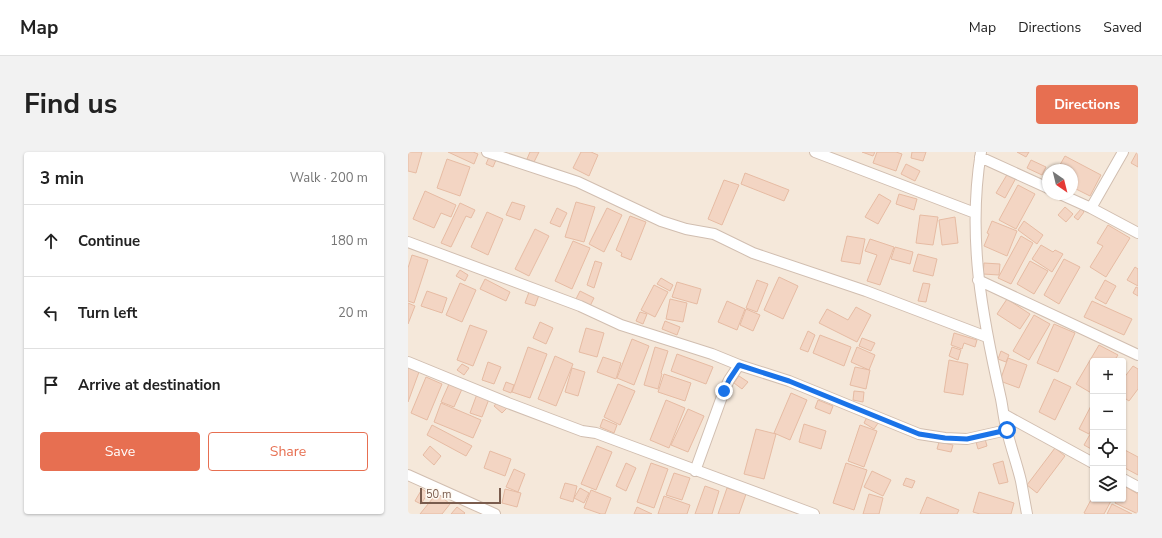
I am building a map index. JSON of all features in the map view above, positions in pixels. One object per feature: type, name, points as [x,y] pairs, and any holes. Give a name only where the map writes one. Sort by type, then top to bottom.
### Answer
[{"type":"street","points":[[487,152],[578,182],[661,221],[686,229],[714,234],[753,253],[866,291],[986,337]]},
{"type":"street","points":[[815,152],[976,213]]},
{"type":"street","points":[[1091,208],[1123,152]]},
{"type":"street","points":[[1027,514],[1021,482],[1007,430],[986,337],[978,280],[976,260],[976,213],[981,155],[1042,185]]},
{"type":"street","points":[[1073,200],[1138,233]]},
{"type":"street","points":[[408,242],[580,306],[621,325],[712,354],[739,365],[789,381],[919,434],[945,438],[967,439],[1007,430]]},
{"type":"street","points":[[978,280],[1137,352]]},
{"type":"street","points":[[408,362],[515,406],[582,431],[596,433],[814,514]]},
{"type":"street","points":[[695,471],[724,391],[739,365]]},
{"type":"street","points":[[1005,416],[1090,461]]},
{"type":"street","points":[[408,475],[495,514]]},
{"type":"street","points":[[1126,481],[1138,487]]},
{"type":"shaded area","points":[[408,152],[1138,152],[1138,514],[408,514]]},
{"type":"building","points":[[408,152],[422,152],[416,173],[408,171]]},
{"type":"building","points":[[448,152],[473,152],[478,154],[474,164]]},
{"type":"building","points":[[530,152],[539,152],[534,162],[527,159]]},
{"type":"building","points":[[581,152],[591,152],[598,155],[589,176],[573,168]]},
{"type":"building","points":[[862,152],[875,152],[873,156]]},
{"type":"building","points":[[877,152],[896,152],[902,154],[896,171],[873,163]]},
{"type":"building","points":[[912,152],[926,152],[923,161],[911,158]]},
{"type":"building","points":[[1017,152],[1029,152],[1026,157]]},
{"type":"building","points":[[1138,152],[1138,167],[1131,163]]},
{"type":"building","points":[[1065,156],[1101,175],[1090,196],[1078,190],[1078,164],[1060,164]]},
{"type":"building","points":[[489,157],[496,160],[493,167],[486,164]]},
{"type":"building","points":[[447,159],[470,167],[460,196],[437,188]]},
{"type":"building","points":[[1031,160],[1042,165],[1042,175],[1027,168]]},
{"type":"building","points":[[906,164],[920,171],[915,181],[901,174]]},
{"type":"building","points":[[745,173],[789,190],[784,201],[741,184]]},
{"type":"building","points":[[1008,173],[1016,178],[1005,198],[996,193]]},
{"type":"building","points":[[724,180],[739,185],[722,225],[708,219]]},
{"type":"building","points":[[1018,185],[1035,194],[1016,229],[999,220]]},
{"type":"building","points":[[425,191],[456,205],[451,217],[441,213],[434,228],[413,219]]},
{"type":"building","points":[[879,194],[891,201],[878,224],[865,217]]},
{"type":"building","points":[[899,194],[917,199],[914,210],[896,204]]},
{"type":"building","points":[[512,202],[525,206],[520,220],[506,215]]},
{"type":"building","points":[[576,202],[595,207],[584,242],[565,237]]},
{"type":"building","points":[[460,203],[475,210],[471,218],[466,216],[451,247],[441,243]]},
{"type":"building","points":[[1065,207],[1073,214],[1066,222],[1058,215]]},
{"type":"building","points":[[557,208],[567,213],[560,227],[550,223]]},
{"type":"building","points":[[607,208],[622,215],[604,252],[589,244]]},
{"type":"building","points":[[1081,209],[1084,212],[1078,220],[1074,217]]},
{"type":"building","points":[[487,212],[503,219],[488,255],[471,247]]},
{"type":"building","points":[[920,215],[938,217],[933,245],[916,243]]},
{"type":"building","points":[[630,216],[646,222],[631,260],[621,256],[622,253],[616,250]]},
{"type":"building","points":[[955,217],[958,243],[942,245],[939,220]]},
{"type":"building","points":[[992,221],[1017,231],[1007,256],[984,246]]},
{"type":"building","points":[[1024,221],[1043,235],[1037,244],[1018,230]]},
{"type":"building","points":[[1108,225],[1130,238],[1106,277],[1090,267],[1103,246],[1097,243]]},
{"type":"building","points":[[535,229],[549,236],[529,276],[515,269]]},
{"type":"building","points":[[847,236],[865,239],[860,264],[841,261]]},
{"type":"building","points":[[1021,236],[1033,243],[1011,284],[998,278]]},
{"type":"building","points":[[870,239],[894,247],[880,285],[867,281],[877,255],[865,251]]},
{"type":"building","points":[[573,241],[590,248],[572,289],[555,281]]},
{"type":"building","points":[[1041,245],[1053,252],[1055,250],[1063,254],[1052,272],[1032,259]]},
{"type":"building","points":[[895,247],[913,252],[910,264],[891,259]]},
{"type":"building","points":[[918,254],[937,259],[933,276],[913,271]]},
{"type":"building","points":[[412,255],[428,260],[414,303],[408,301],[408,268]]},
{"type":"building","points":[[1064,259],[1080,267],[1059,304],[1044,295]]},
{"type":"building","points":[[595,261],[602,263],[594,288],[587,285]]},
{"type":"building","points":[[1030,261],[1048,271],[1034,294],[1017,284]]},
{"type":"building","points":[[984,263],[1000,264],[999,275],[983,274]]},
{"type":"building","points":[[1135,267],[1138,269],[1138,286],[1127,280]]},
{"type":"building","points":[[460,270],[468,275],[465,281],[456,276]]},
{"type":"building","points":[[779,277],[798,286],[783,319],[764,310]]},
{"type":"building","points":[[661,278],[673,285],[670,291],[657,284]]},
{"type":"building","points":[[485,279],[510,292],[506,301],[480,289]]},
{"type":"building","points":[[757,280],[768,284],[757,312],[746,308]]},
{"type":"building","points":[[1105,280],[1116,286],[1106,304],[1095,298]]},
{"type":"building","points":[[677,282],[701,289],[697,304],[672,297]]},
{"type":"building","points":[[460,283],[476,290],[462,322],[446,315]]},
{"type":"building","points":[[923,283],[930,284],[926,302],[918,301]]},
{"type":"building","points":[[654,285],[668,292],[655,317],[641,310]]},
{"type":"building","points":[[1136,287],[1138,288],[1138,296],[1133,293]]},
{"type":"building","points":[[427,291],[447,298],[442,313],[421,306]]},
{"type":"building","points":[[580,291],[594,298],[590,306],[576,299]]},
{"type":"building","points":[[529,292],[539,295],[535,306],[525,303]]},
{"type":"building","points":[[670,299],[687,303],[683,322],[666,319]]},
{"type":"building","points":[[1007,299],[1030,314],[1020,329],[997,314]]},
{"type":"building","points":[[727,301],[745,309],[737,330],[718,322]]},
{"type":"building","points":[[1092,301],[1132,319],[1124,335],[1084,317]]},
{"type":"building","points":[[408,303],[415,306],[408,324]]},
{"type":"building","points":[[856,307],[871,315],[857,342],[819,323],[827,309],[848,320]]},
{"type":"building","points":[[746,309],[760,315],[753,331],[740,325]]},
{"type":"building","points":[[640,312],[647,314],[643,324],[636,321]]},
{"type":"building","points":[[1034,315],[1050,324],[1029,360],[1013,351]]},
{"type":"building","points":[[665,321],[680,327],[677,335],[662,329]]},
{"type":"building","points":[[540,322],[553,328],[546,344],[533,338]]},
{"type":"building","points":[[1054,324],[1075,333],[1058,372],[1037,363]]},
{"type":"building","points":[[470,325],[487,331],[473,366],[457,360]]},
{"type":"building","points":[[586,328],[604,333],[597,357],[579,352]]},
{"type":"building","points":[[808,331],[815,335],[808,352],[800,349]]},
{"type":"building","points":[[954,333],[977,340],[975,347],[964,343],[962,349],[951,345]]},
{"type":"building","points":[[820,335],[851,347],[844,366],[813,353]]},
{"type":"building","points":[[862,338],[875,343],[871,351],[859,346]]},
{"type":"building","points":[[632,339],[649,346],[634,385],[617,378]]},
{"type":"building","points":[[1099,345],[1118,355],[1116,358],[1091,358]]},
{"type":"building","points":[[528,347],[547,354],[530,398],[512,392]]},
{"type":"building","points":[[655,347],[668,351],[658,389],[644,385]]},
{"type":"building","points":[[857,347],[875,355],[869,370],[851,362]]},
{"type":"building","points":[[952,347],[961,350],[958,360],[949,356]]},
{"type":"building","points":[[1001,351],[1009,355],[1006,362],[998,359]]},
{"type":"building","points":[[677,354],[713,367],[706,384],[671,371]]},
{"type":"building","points":[[555,356],[573,364],[556,406],[538,399]]},
{"type":"building","points":[[603,357],[621,363],[616,379],[597,372]]},
{"type":"building","points":[[1008,358],[1027,365],[1019,388],[1000,381]]},
{"type":"building","points":[[949,360],[968,364],[963,395],[944,392]]},
{"type":"building","points":[[1090,360],[1090,392],[1076,384]]},
{"type":"building","points":[[488,362],[501,367],[494,384],[482,380]]},
{"type":"building","points":[[462,364],[469,368],[464,375],[457,370]]},
{"type":"building","points":[[1133,366],[1138,369],[1138,389],[1129,401],[1126,399],[1126,375]]},
{"type":"building","points":[[855,367],[870,370],[866,389],[850,385]]},
{"type":"building","points":[[408,368],[419,372],[408,402]]},
{"type":"building","points":[[572,368],[585,372],[578,396],[565,392]]},
{"type":"building","points":[[664,374],[691,383],[685,401],[658,392]]},
{"type":"building","points":[[739,376],[748,382],[742,389],[734,383]]},
{"type":"building","points":[[426,377],[442,384],[427,420],[411,413]]},
{"type":"building","points":[[1054,379],[1071,387],[1055,420],[1039,412]]},
{"type":"building","points":[[506,382],[514,385],[511,393],[503,390]]},
{"type":"building","points":[[449,384],[462,389],[454,407],[441,402]]},
{"type":"building","points":[[618,384],[635,391],[620,425],[604,417]]},
{"type":"building","points":[[854,391],[864,392],[863,402],[853,400]]},
{"type":"building","points":[[791,393],[807,400],[790,440],[774,433]]},
{"type":"building","points":[[477,394],[489,399],[482,417],[470,413]]},
{"type":"building","points":[[499,400],[508,407],[502,413],[494,406]]},
{"type":"building","points":[[666,400],[685,408],[669,448],[650,440]]},
{"type":"building","points":[[818,400],[833,406],[830,414],[815,408]]},
{"type":"building","points":[[441,403],[481,420],[473,438],[434,422]]},
{"type":"building","points":[[1090,408],[1089,434],[1079,429]]},
{"type":"building","points":[[688,409],[704,416],[688,452],[671,445]]},
{"type":"building","points":[[867,417],[878,423],[874,429],[864,423]]},
{"type":"building","points":[[603,419],[617,425],[614,433],[600,427]]},
{"type":"building","points":[[804,424],[826,431],[821,449],[799,442]]},
{"type":"building","points":[[432,425],[472,446],[466,456],[427,435]]},
{"type":"building","points":[[860,425],[877,431],[864,467],[848,461]]},
{"type":"building","points":[[756,429],[776,434],[764,479],[744,474]]},
{"type":"building","points":[[1090,434],[1090,448],[1084,445]]},
{"type":"building","points":[[985,439],[987,446],[978,449],[976,442]]},
{"type":"building","points":[[939,442],[953,445],[951,452],[937,449]]},
{"type":"building","points":[[430,446],[441,456],[434,465],[423,455]]},
{"type":"building","points":[[597,446],[612,452],[596,490],[581,484]]},
{"type":"building","points":[[1055,448],[1065,456],[1037,493],[1027,485]]},
{"type":"building","points":[[490,451],[511,459],[505,476],[484,468]]},
{"type":"building","points":[[1126,451],[1138,457],[1138,475],[1126,469]]},
{"type":"building","points":[[1003,461],[1008,482],[999,484],[993,464]]},
{"type":"building","points":[[626,463],[636,468],[626,491],[616,486]]},
{"type":"building","points":[[651,463],[668,469],[654,508],[637,502]]},
{"type":"building","points":[[846,463],[867,470],[854,510],[833,503]]},
{"type":"building","points":[[514,469],[525,474],[518,492],[506,487]]},
{"type":"building","points":[[872,471],[891,480],[883,496],[864,487]]},
{"type":"building","points":[[674,473],[690,478],[682,500],[666,495]]},
{"type":"building","points":[[906,478],[915,481],[912,488],[903,485]]},
{"type":"building","points":[[565,483],[577,486],[573,502],[560,498]]},
{"type":"building","points":[[705,486],[719,491],[712,514],[695,514]]},
{"type":"building","points":[[1126,487],[1138,494],[1138,514],[1115,503],[1126,502]]},
{"type":"building","points":[[580,488],[589,493],[584,503],[574,498]]},
{"type":"building","points":[[727,488],[746,494],[739,514],[718,514]]},
{"type":"building","points":[[422,489],[428,493],[421,504],[415,501]]},
{"type":"building","points":[[505,489],[521,493],[517,507],[502,503]]},
{"type":"building","points":[[591,490],[611,498],[605,514],[584,508]]},
{"type":"building","points":[[979,492],[1014,503],[1011,514],[980,514],[973,512]]},
{"type":"building","points":[[437,493],[450,504],[442,514],[420,514]]},
{"type":"building","points":[[869,494],[883,498],[879,514],[863,514]]},
{"type":"building","points":[[664,496],[690,505],[687,514],[658,514]]},
{"type":"building","points":[[927,497],[959,510],[957,514],[920,514]]},
{"type":"building","points":[[1090,502],[1110,502],[1104,514],[1084,513]]},
{"type":"building","points":[[1112,504],[1132,514],[1107,514]]},
{"type":"building","points":[[457,507],[465,513],[451,514]]},
{"type":"building","points":[[637,507],[652,514],[634,514]]},
{"type":"route","points":[[724,391],[739,365],[789,381],[919,434],[945,438],[967,439],[1007,430]]}]
